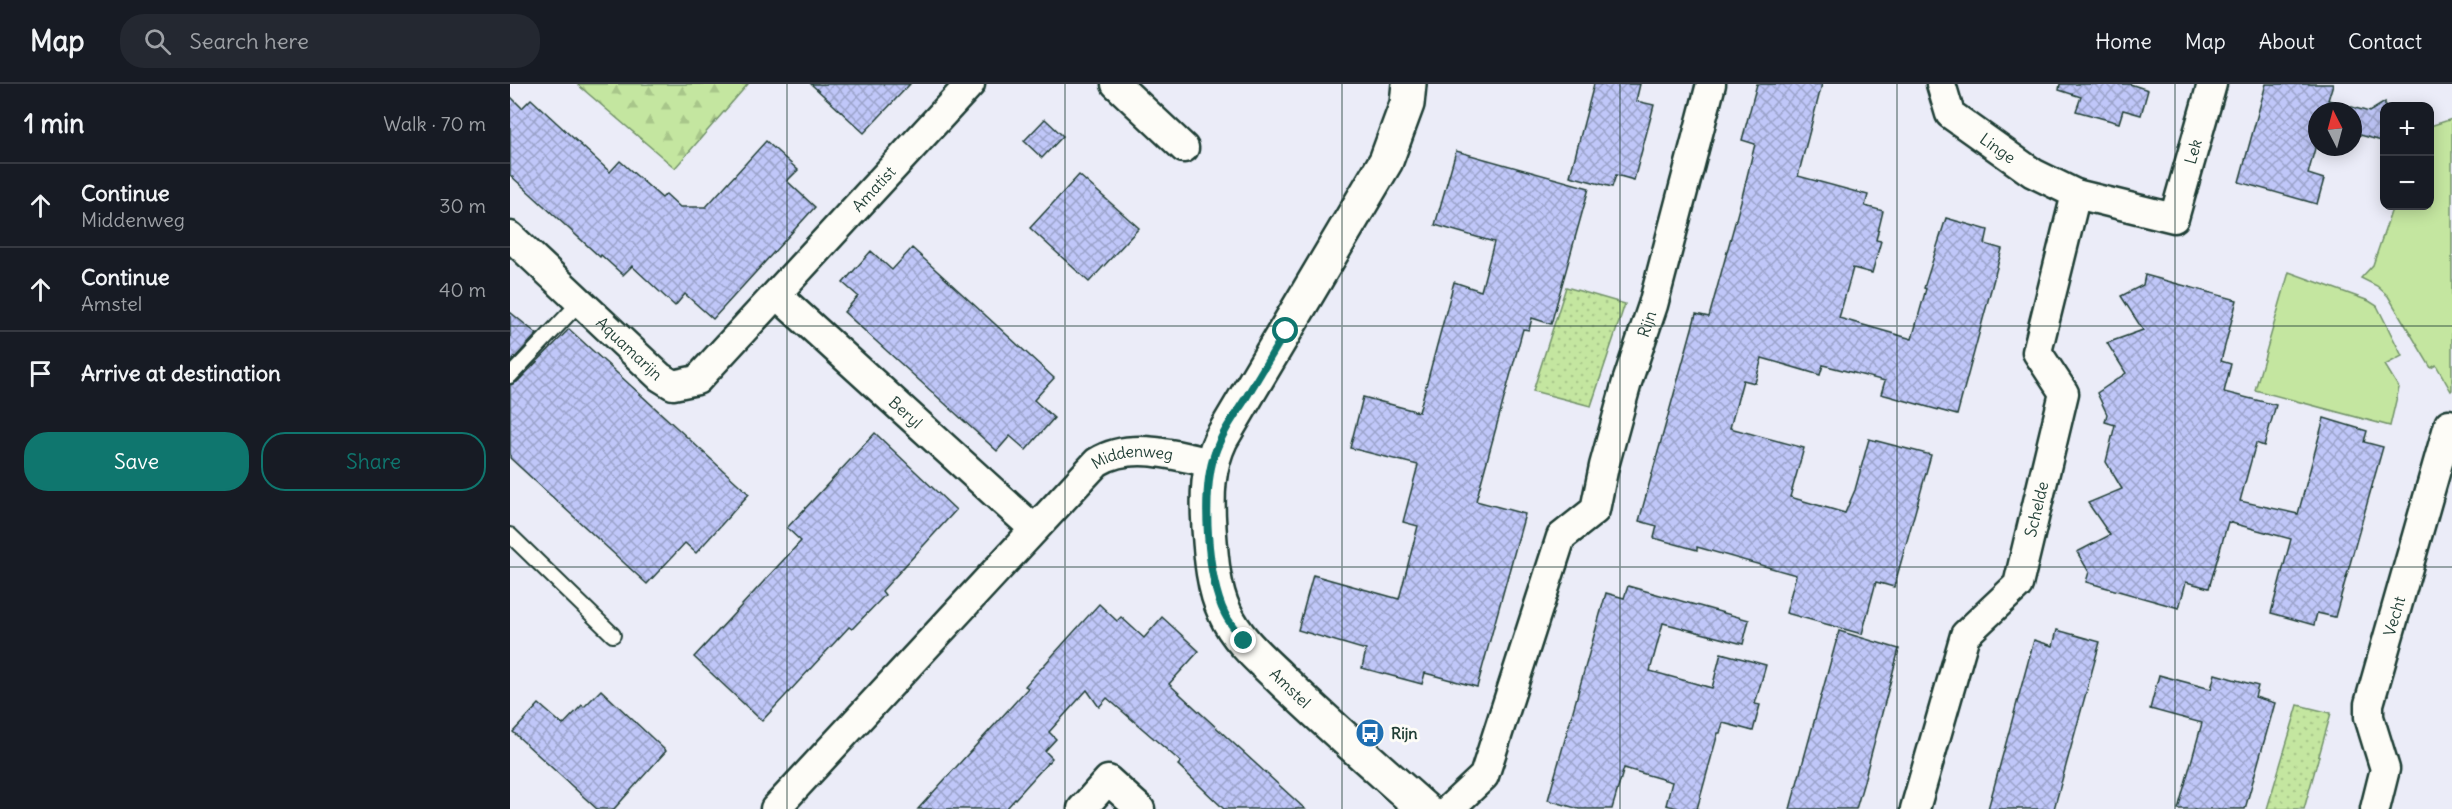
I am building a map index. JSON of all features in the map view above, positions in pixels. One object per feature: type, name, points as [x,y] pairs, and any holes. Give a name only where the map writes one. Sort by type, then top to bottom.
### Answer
[{"type":"street","name":"Amatist","points":[[777,296],[970,84]]},
{"type":"street","points":[[1116,84],[1184,148]]},
{"type":"street","points":[[1211,464],[1221,439],[1386,161],[1405,112],[1409,84]]},
{"type":"street","name":"Rijn","points":[[1449,809],[1484,776],[1561,537],[1595,510],[1604,466],[1627,382],[1653,305],[1711,84]]},
{"type":"street","name":"Linge","points":[[1941,84],[1950,114],[2033,173],[2076,194],[2174,218]]},
{"type":"street","name":"Lek","points":[[2174,218],[2212,84]]},
{"type":"street","name":"Schelde","points":[[1915,809],[1965,635],[2018,585],[2064,393],[2037,352],[2076,194]]},
{"type":"street","name":"Aquamarijn","points":[[510,236],[660,377],[673,385],[698,380],[777,296]]},
{"type":"street","name":"Beryl","points":[[777,296],[1034,529]]},
{"type":"street","name":"Vecht","points":[[2375,809],[2385,769],[2369,717],[2369,704],[2449,424]]},
{"type":"street","name":"Middenweg","points":[[775,809],[1086,473],[1106,456],[1144,451],[1211,464]]},
{"type":"street","name":"Amstel","points":[[1211,464],[1207,494],[1213,568],[1225,613],[1233,627],[1257,656],[1294,692],[1424,809]]},
{"type":"street","points":[[1082,809],[1108,780],[1140,809]]},
{"type":"lane","points":[[510,376],[580,302]]},
{"type":"lane","points":[[510,535],[614,635]]},
{"type":"green space","points":[[577,84],[748,84],[675,168]]},
{"type":"green space","points":[[2452,119],[2451,391],[2436,365],[2431,368],[2388,296],[2377,286],[2361,278],[2373,265],[2392,210],[2434,210],[2434,125]]},
{"type":"green space","points":[[2289,272],[2377,306],[2402,356],[2385,365],[2399,388],[2390,426],[2255,390]]},
{"type":"green space","points":[[1566,287],[1625,304],[1591,406],[1533,391]]},
{"type":"green space","points":[[2298,705],[2331,713],[2304,809],[2267,809]]},
{"type":"building","points":[[811,84],[910,84],[864,133]]},
{"type":"building","points":[[1594,84],[1640,84],[1636,101],[1654,105],[1634,180],[1616,175],[1612,187],[1570,176]]},
{"type":"building","points":[[1757,84],[1822,84],[1798,176],[1868,195],[1865,206],[1883,211],[1876,240],[1881,241],[1872,273],[1853,268],[1839,318],[1912,339],[1926,289],[1924,288],[1946,218],[1988,230],[1985,244],[2002,249],[1957,415],[1881,394],[1885,381],[1823,365],[1820,375],[1762,358],[1755,383],[1743,380],[1730,428],[1804,448],[1790,497],[1845,513],[1855,490],[1869,439],[1931,455],[1894,587],[1876,582],[1862,634],[1786,613],[1796,575],[1697,547],[1697,550],[1654,538],[1657,526],[1639,521],[1696,314],[1709,317],[1741,201],[1755,144],[1742,140]]},
{"type":"building","points":[[2060,84],[2130,84],[2148,90],[2141,115],[2123,110],[2119,123],[2076,111],[2081,97],[2059,90]]},
{"type":"building","points":[[2266,84],[2333,84],[2328,100],[2335,102],[2308,102],[2308,156],[2313,156],[2308,174],[2324,179],[2317,204],[2239,182]]},
{"type":"building","points":[[510,96],[522,108],[531,99],[610,172],[620,161],[662,198],[666,194],[680,207],[706,207],[766,141],[798,170],[787,181],[815,207],[713,319],[685,294],[675,306],[632,266],[623,275],[601,255],[600,257],[510,175]]},
{"type":"building","points":[[2380,105],[2380,141],[2362,136],[2362,110],[2369,112]]},
{"type":"building","points":[[1045,119],[1063,136],[1042,158],[1024,141]]},
{"type":"building","points":[[1456,151],[1589,188],[1551,324],[1532,318],[1529,330],[1523,329],[1476,501],[1525,514],[1477,687],[1425,673],[1422,684],[1362,668],[1366,650],[1298,630],[1313,575],[1399,599],[1418,526],[1403,522],[1418,465],[1350,448],[1363,397],[1419,412],[1454,282],[1481,291],[1494,242],[1435,225]]},
{"type":"building","points":[[1079,175],[1139,228],[1089,282],[1030,228]]},
{"type":"building","points":[[912,248],[1054,378],[1034,400],[1054,418],[1026,450],[1010,436],[997,451],[844,312],[858,296],[843,283],[871,251],[892,270]]},
{"type":"building","points":[[2145,275],[2237,300],[2221,361],[2231,364],[2224,392],[2276,405],[2264,446],[2256,443],[2240,501],[2298,514],[2324,418],[2367,431],[2364,442],[2383,447],[2335,617],[2317,613],[2314,625],[2271,613],[2291,539],[2228,522],[2209,588],[2186,582],[2179,608],[2086,582],[2089,572],[2077,552],[2110,535],[2088,503],[2122,489],[2106,462],[2115,425],[2105,422],[2107,414],[2097,393],[2126,373],[2107,343],[2143,330],[2121,296],[2143,285]]},
{"type":"building","points":[[510,312],[537,334],[510,363]]},
{"type":"building","points":[[569,329],[749,494],[696,553],[685,543],[647,584],[510,458],[510,385],[517,382]]},
{"type":"building","points":[[875,433],[956,510],[882,591],[885,595],[852,629],[849,627],[762,721],[694,657],[801,541],[787,528]]},
{"type":"building","points":[[1628,586],[1749,620],[1743,644],[1663,623],[1650,671],[1712,688],[1721,653],[1766,665],[1755,704],[1760,705],[1753,731],[1723,723],[1718,733],[1697,809],[1681,809],[1666,805],[1672,782],[1624,768],[1612,809],[1579,809],[1548,800],[1606,593],[1624,598]]},
{"type":"building","points":[[1099,604],[1117,621],[1121,617],[1144,638],[1162,617],[1199,651],[1169,684],[1305,809],[1224,809],[1178,765],[1181,762],[1107,698],[1099,707],[1087,690],[1049,732],[1056,739],[1045,751],[1052,758],[1006,809],[918,809],[1028,688],[1025,686]]},
{"type":"building","points":[[2057,630],[2100,642],[2054,809],[1988,809],[2034,640],[2053,646]]},
{"type":"building","points":[[1839,631],[1899,649],[1863,785],[1856,809],[1790,809]]},
{"type":"building","points":[[2215,674],[2258,686],[2255,697],[2275,703],[2245,809],[2178,809],[2202,723],[2150,709],[2159,675],[2211,689]]},
{"type":"building","points":[[601,690],[666,751],[614,809],[597,809],[513,732],[539,704],[563,725],[582,705],[584,707]]},
{"type":"place","name":"Rijn","points":[[1370,733]]},
{"type":"route","points":[[1244,641],[1225,613],[1218,592],[1210,546],[1208,480],[1211,464],[1221,439],[1286,331]]}]
